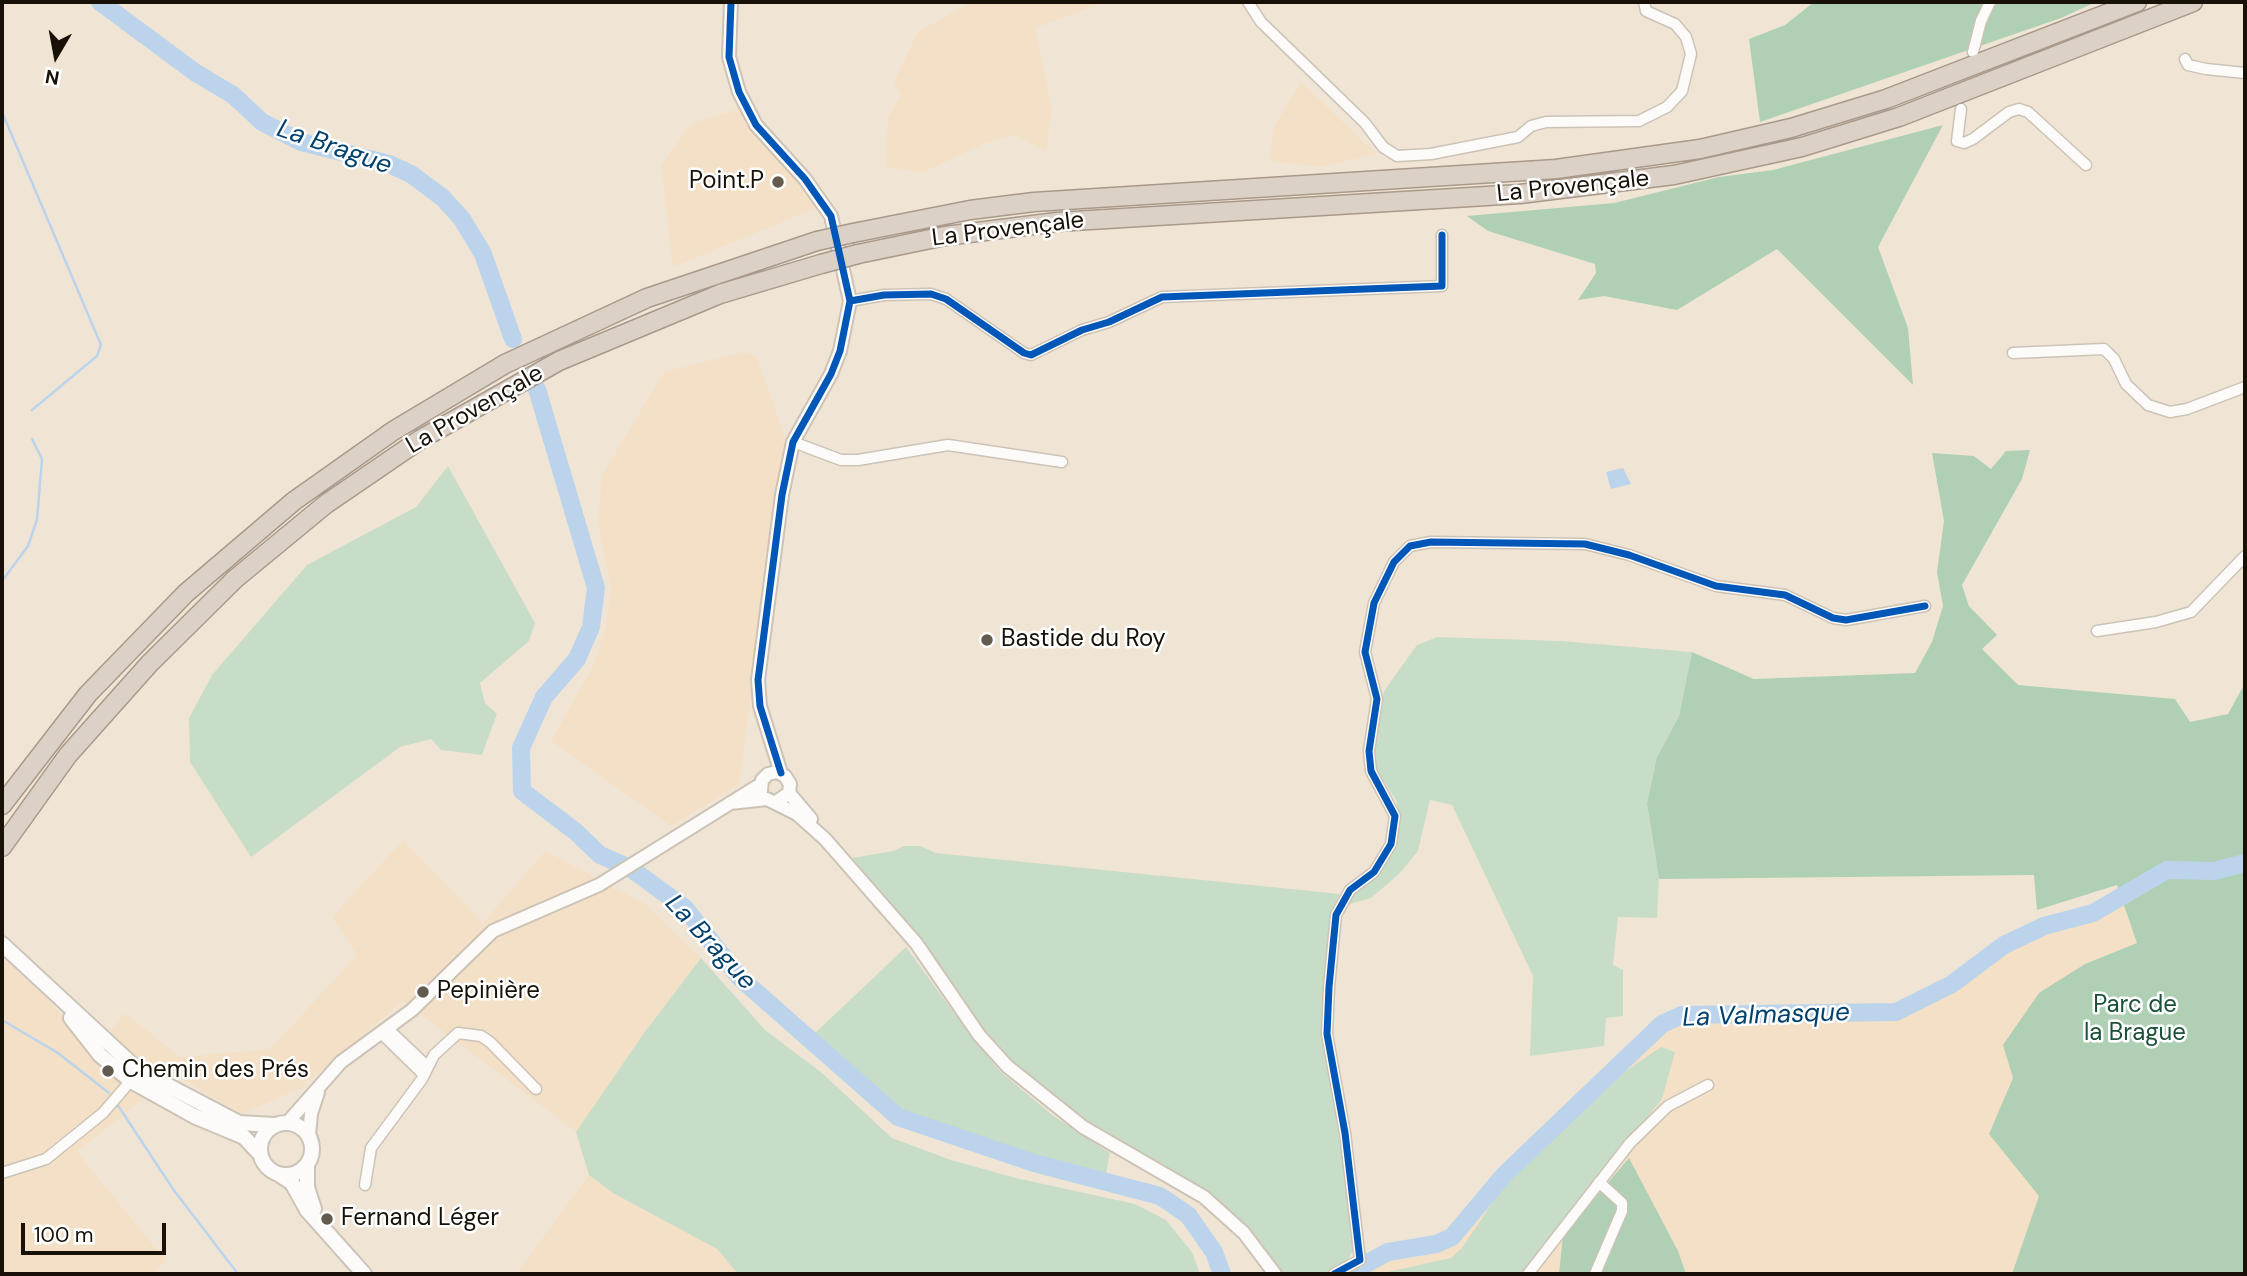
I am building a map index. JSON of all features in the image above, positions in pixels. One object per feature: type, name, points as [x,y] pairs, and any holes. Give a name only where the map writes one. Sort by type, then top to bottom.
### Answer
[{"type":"highway","name":"La Provençale","points":[[2,805],[88,694],[186,593],[294,501],[393,431],[458,390],[549,342],[647,298],[817,241],[971,209],[1034,202],[1556,169],[1700,149],[1791,128],[1886,99],[2137,2]]},
{"type":"highway","name":"La Provençale","points":[[2,847],[68,755],[149,663],[235,579],[327,504],[470,410],[559,361],[720,294],[858,254],[945,236],[1058,222],[1509,195],[1674,175],[1802,147],[1899,117],[2193,2]]},
{"type":"main road","points":[[2,944],[135,1076],[194,1116],[244,1138],[260,1154],[267,1167],[292,1183],[307,1210],[364,1274]]},
{"type":"main road","points":[[135,1076],[239,1123],[281,1124],[304,1129],[309,1135],[313,1151],[307,1166],[307,1187],[318,1220]]},
{"type":"main road","points":[[260,1154],[262,1137],[281,1124]]},
{"type":"main road","points":[[280,1175],[295,1174],[307,1166]]},
{"type":"street","points":[[731,2],[729,57],[739,92],[756,125],[805,179],[831,216],[850,301],[847,329],[836,363],[793,442],[782,495],[758,680],[760,706],[770,738],[770,777],[762,793],[797,814],[825,839]]},
{"type":"street","points":[[1248,2],[1261,22],[1365,123],[1383,147],[1397,156],[1431,154],[1518,137],[1531,126],[1546,122],[1639,121],[1667,107],[1682,91],[1691,54],[1686,37],[1675,24],[1646,11],[1644,2]]},
{"type":"street","points":[[1973,52],[1981,21],[1990,2]]},
{"type":"street","points":[[2185,59],[2188,65],[2245,73]]},
{"type":"street","points":[[1961,109],[1957,141],[1973,139],[2009,113],[2019,109],[2028,112],[2086,165]]},
{"type":"street","points":[[850,301],[884,295],[931,294],[946,299],[1024,353],[1038,355],[1082,330],[1109,322],[1162,297],[1442,286],[1442,234]]},
{"type":"street","points":[[2013,353],[2104,349],[2114,359],[2126,384],[2148,405],[2170,412],[2188,409],[2245,387]]},
{"type":"street","points":[[793,442],[841,460],[858,460],[948,445],[1062,462]]},
{"type":"street","points":[[1334,1274],[1360,1260],[1345,1133],[1327,1034],[1329,987],[1336,915],[1350,890],[1374,872],[1391,844],[1395,816],[1371,771],[1369,751],[1377,699],[1365,652],[1374,603],[1394,562],[1410,547],[1432,542],[1585,544],[1629,555],[1716,586],[1785,595],[1833,618],[1846,620],[1925,606]]},
{"type":"street","points":[[2097,631],[2155,622],[2192,612],[2245,556]]},
{"type":"street","points":[[770,777],[790,784],[789,793],[825,839],[916,943],[979,1035],[1007,1066],[1083,1127],[1204,1197],[1244,1233],[1275,1274]]},
{"type":"street","points":[[281,1124],[341,1062],[412,1010],[493,930],[599,885],[770,777]]},
{"type":"street","points":[[730,803],[771,800],[789,793]]},
{"type":"street","points":[[384,1030],[426,1071]]},
{"type":"street","points":[[365,1185],[371,1148],[448,1040],[458,1033],[474,1035],[491,1042],[536,1089]]},
{"type":"street","points":[[2,1173],[46,1159],[103,1113],[135,1076]]},
{"type":"street","points":[[309,1135],[311,1114],[321,1085]]},
{"type":"street","points":[[1528,1274],[1630,1143],[1668,1106],[1708,1085]]},
{"type":"street","points":[[1595,1274],[1622,1211],[1622,1203],[1599,1182]]},
{"type":"shaded area","points":[[971,2],[1104,2],[1035,28],[1052,108],[1046,151],[1014,135],[985,143],[922,173],[885,166],[888,118],[901,95],[894,82],[918,32]]},
{"type":"shaded area","points":[[1301,82],[1376,154],[1322,167],[1269,161],[1275,125]]},
{"type":"shaded area","points":[[741,108],[816,208],[673,267],[661,165],[691,124]]},
{"type":"shaded area","points":[[743,352],[756,355],[785,437],[739,784],[671,826],[551,741],[592,668],[605,631],[611,589],[598,524],[602,475],[664,372]]},
{"type":"shaded area","points":[[403,840],[483,923],[545,851],[645,904],[701,958],[644,1033],[576,1132],[403,1001],[301,1088],[241,1114],[174,1074],[165,1080],[108,1034],[125,1013],[180,1057],[270,1049],[357,955],[332,917]]},
{"type":"shaded area","points":[[2167,870],[2245,1274],[1360,1274],[1386,1262],[1421,1256],[1436,1244],[1452,1237],[1504,1175],[1662,1024],[1682,1015],[1896,1012],[1952,984],[2004,945],[2044,926],[2093,913]]},
{"type":"shaded area","points":[[2,958],[46,997],[93,1055],[144,1098],[77,1152],[166,1261],[152,1274],[2,1274]]},
{"type":"shaded area","points":[[589,1175],[613,1193],[717,1249],[738,1274],[516,1274]]},
{"type":"green space","points":[[1814,2],[2096,2],[2061,18],[1760,122],[1749,39],[1785,25]]},
{"type":"green space","points":[[1943,125],[1878,247],[1908,328],[1913,385],[1777,249],[1677,310],[1604,296],[1578,300],[1596,273],[1595,264],[1488,231],[1467,216],[1614,203],[1719,177],[1773,170]]},
{"type":"green space","name":"Parc de la Brague","points":[[2030,450],[2022,479],[1962,585],[1969,606],[1997,635],[1982,649],[2018,685],[2175,699],[2190,722],[2228,714],[2245,683],[2245,1274],[2012,1274],[2039,1196],[1989,1134],[2013,1078],[2003,1045],[2039,993],[2085,964],[2137,943],[2117,885],[2037,910],[2034,875],[1659,879],[1647,803],[1657,757],[1679,716],[1692,652],[1754,679],[1915,673],[1932,642],[1943,606],[1937,572],[1944,521],[1932,453],[1974,456],[1991,469],[2006,451]]},
{"type":"green space","points":[[448,466],[535,623],[529,641],[480,683],[485,703],[497,714],[482,755],[441,750],[431,739],[400,747],[251,857],[190,762],[189,718],[212,675],[307,565],[416,507]]},
{"type":"green space","points":[[1437,637],[1561,641],[1692,652],[1679,716],[1657,757],[1647,803],[1659,879],[1657,918],[1618,917],[1613,965],[1623,970],[1623,1016],[1606,1018],[1604,1046],[1530,1056],[1533,976],[1452,805],[1430,800],[1418,851],[1399,874],[1371,898],[1342,906],[1374,876],[1397,827],[1397,802],[1373,764],[1374,736],[1384,691],[1417,645]]},
{"type":"green space","points":[[904,846],[920,846],[936,853],[1340,894],[1333,907],[1322,1010],[1324,1043],[1356,1245],[1346,1263],[1325,1274],[1283,1274],[1260,1241],[1207,1192],[1072,1111],[1017,1066],[985,1030],[912,928],[852,858],[893,851]]},
{"type":"green space","points":[[906,947],[973,1039],[1001,1072],[1051,1114],[1110,1153],[1106,1174],[1025,1154],[905,1114],[882,1097],[814,1034]]},
{"type":"green space","points":[[701,958],[765,1030],[822,1073],[892,1138],[951,1160],[1016,1178],[1135,1204],[1166,1220],[1192,1252],[1200,1274],[738,1274],[717,1249],[613,1193],[589,1175],[576,1132],[644,1033]]},
{"type":"green space","points":[[1661,1047],[1675,1052],[1662,1099],[1520,1274],[1379,1274],[1451,1258],[1462,1248],[1499,1193],[1538,1153],[1626,1071]]},
{"type":"green space","points":[[1629,1158],[1678,1251],[1686,1274],[1559,1274],[1563,1236]]},
{"type":"water","points":[[1623,468],[1631,484],[1611,489],[1606,472]]},
{"type":"waterway","name":"La Brague","points":[[100,2],[196,73],[233,95],[262,122],[301,142],[389,164],[411,174],[443,198],[462,219],[483,254],[513,339]]},
{"type":"waterway","points":[[2,112],[101,345],[97,356],[32,410]]},
{"type":"waterway","name":"La Brague","points":[[537,389],[596,588],[591,627],[577,659],[544,697],[521,748],[522,791],[576,832],[600,855],[630,868],[685,908],[739,977],[898,1117],[1034,1163],[1160,1196],[1188,1215],[1214,1252],[1222,1274]]},
{"type":"waterway","points":[[2,581],[28,546],[37,520],[42,459],[32,439]]},
{"type":"waterway","name":"La Valmasque","points":[[1347,1274],[1388,1252],[1436,1244],[1452,1237],[1504,1175],[1662,1024],[1682,1015],[1896,1012],[1952,984],[2004,945],[2044,926],[2093,913],[2167,870],[2214,871],[2245,863]]},
{"type":"waterway","points":[[2,1020],[58,1053],[109,1093]]},
{"type":"waterway","points":[[117,1104],[173,1189],[238,1274]]},
{"type":"cycle path","points":[[731,2],[729,57],[739,92],[756,125],[805,179],[831,216],[850,301],[840,351],[831,374],[793,442],[782,495],[758,680],[760,706],[781,773]]},
{"type":"cycle path","points":[[850,301],[884,295],[931,294],[946,299],[1024,353],[1031,355],[1082,330],[1109,322],[1162,297],[1442,286],[1442,235]]},
{"type":"cycle path","points":[[1334,1274],[1360,1260],[1345,1133],[1327,1034],[1329,987],[1336,915],[1350,890],[1374,872],[1391,844],[1395,816],[1371,771],[1369,751],[1377,699],[1365,652],[1374,603],[1394,562],[1410,546],[1431,542],[1585,544],[1629,555],[1716,586],[1785,595],[1833,618],[1846,620],[1925,606]]},
{"type":"place","name":"Point.P","points":[[778,182]]},
{"type":"place","name":"Bastide du Roy","points":[[987,640]]},
{"type":"place","name":"Pepinière","points":[[423,992]]},
{"type":"place","name":"Chemin des Prés","points":[[108,1071]]},
{"type":"place","name":"Fernand Léger","points":[[327,1219]]}]
